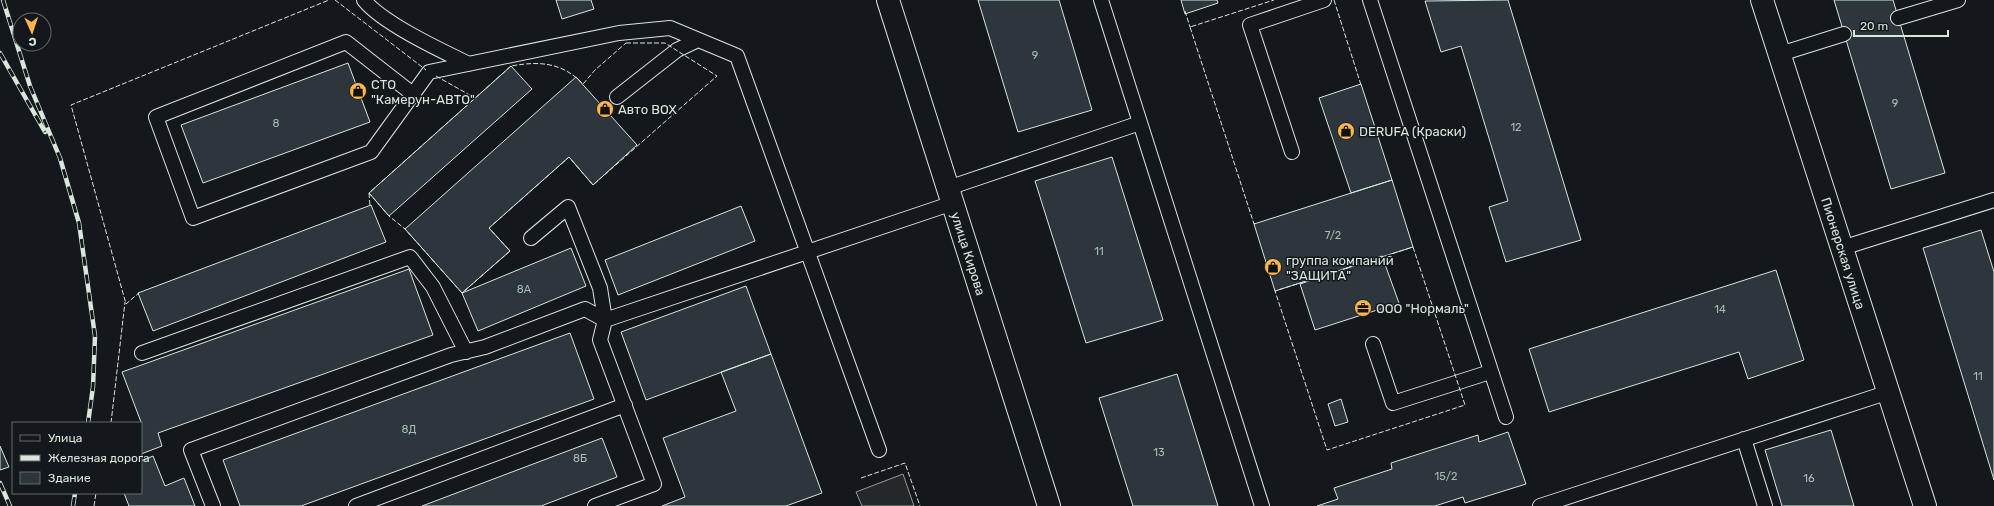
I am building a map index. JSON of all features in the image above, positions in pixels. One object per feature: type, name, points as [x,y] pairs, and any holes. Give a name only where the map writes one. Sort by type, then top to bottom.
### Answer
[{"type":"street","name":"улица Кирова","points":[[888,0],[1049,506]]},
{"type":"street","name":"Пионерская улица","points":[[1762,0],[1925,506]]},
{"type":"lane","points":[[364,0],[369,6],[400,27],[436,48],[469,64]]},
{"type":"lane","points":[[1102,0],[1262,506]]},
{"type":"lane","points":[[1292,152],[1250,24],[1324,0]]},
{"type":"lane","points":[[1370,0],[1506,418]]},
{"type":"lane","points":[[1898,18],[1958,0]]},
{"type":"lane","points":[[414,95],[346,42],[156,117],[193,218],[371,152],[414,95],[429,72],[626,33],[670,28],[737,56],[880,450]]},
{"type":"lane","points":[[1780,54],[1844,34]]},
{"type":"lane","points":[[617,97],[677,50],[698,40]]},
{"type":"lane","points":[[213,506],[191,450],[451,354],[485,347],[585,309],[605,320],[808,251],[1140,123]]},
{"type":"lane","points":[[1842,248],[1994,200]]},
{"type":"lane","points":[[531,238],[568,207],[600,288],[605,320],[600,340],[654,484],[595,506]]},
{"type":"lane","points":[[142,353],[410,257],[433,287],[466,352]]},
{"type":"lane","points":[[1373,344],[1393,403],[1490,372]]},
{"type":"lane","points":[[1540,506],[1889,392]]},
{"type":"lane","points":[[356,506],[625,405]]},
{"type":"lane","points":[[1744,439],[1764,506]]},
{"type":"shaded area","points":[[903,474],[914,506],[862,506],[856,492]]},
{"type":"building","points":[[556,0],[591,0],[594,9],[562,19]]},
{"type":"building","points":[[978,0],[1059,0],[1092,110],[1018,132]]},
{"type":"building","points":[[1181,0],[1217,0],[1218,3],[1185,14]]},
{"type":"building","points":[[1508,0],[1581,240],[1506,262],[1489,207],[1508,201],[1461,46],[1441,52],[1425,1]]},
{"type":"building","points":[[1834,0],[1893,0],[1945,173],[1891,189]]},
{"type":"building","points":[[348,63],[370,122],[203,183],[181,125]]},
{"type":"building","points":[[511,66],[532,89],[389,216],[369,193]]},
{"type":"building","points":[[576,77],[637,145],[593,185],[569,157],[489,228],[510,251],[462,293],[405,229]]},
{"type":"building","points":[[1361,84],[1392,180],[1351,193],[1319,98]]},
{"type":"building","points":[[1112,157],[1163,320],[1086,343],[1035,181]]},
{"type":"building","points":[[1392,180],[1413,247],[1275,291],[1254,224]]},
{"type":"building","points":[[371,205],[386,242],[153,331],[138,293]]},
{"type":"building","points":[[741,206],[755,241],[618,295],[605,260]]},
{"type":"building","points":[[1981,230],[1994,272],[1994,480],[1923,248]]},
{"type":"building","points":[[571,248],[586,286],[478,331],[462,293]]},
{"type":"building","points":[[1382,256],[1399,303],[1315,330],[1300,284]]},
{"type":"building","points":[[409,269],[433,335],[158,433],[162,446],[142,454],[142,422],[122,372]]},
{"type":"building","points":[[1776,270],[1804,360],[1748,379],[1739,352],[1549,412],[1529,349]]},
{"type":"building","points":[[746,286],[771,354],[646,400],[621,332]]},
{"type":"building","points":[[570,333],[594,399],[301,506],[240,506],[223,460]]},
{"type":"building","points":[[771,354],[822,493],[786,506],[662,506],[685,497],[663,438],[736,411],[721,372]]},
{"type":"building","points":[[1177,374],[1218,506],[1133,506],[1099,398]]},
{"type":"building","points":[[1341,399],[1348,422],[1335,426],[1328,404]]},
{"type":"building","points":[[1831,430],[1854,506],[1782,506],[1765,450]]},
{"type":"building","points":[[1508,432],[1526,484],[1465,503],[1463,497],[1435,506],[1317,506],[1338,499],[1334,488],[1392,469],[1391,463],[1478,435],[1479,442]]},
{"type":"building","points":[[602,438],[617,477],[541,506],[422,506]]},
{"type":"building","points":[[0,446],[9,467],[0,470]]},
{"type":"building","points":[[153,456],[165,486],[184,478],[195,506],[129,506],[124,494],[142,494],[142,461]]},
{"type":"railway","points":[[3,0],[30,86],[60,158],[79,223],[95,336],[93,387],[88,422]]},
{"type":"railway","points":[[0,53],[45,132]]},
{"type":"railway","points":[[0,483],[10,506]]},
{"type":"railway","points":[[73,506],[75,494]]},
{"type":"fence","points":[[140,292],[126,304],[71,105],[329,0]]},
{"type":"fence","points":[[335,0],[426,70]]},
{"type":"fence","points":[[1255,223],[1254,224],[1190,27],[1274,0]]},
{"type":"fence","points":[[1334,0],[1361,85]]},
{"type":"fence","points":[[1185,11],[1191,27]]},
{"type":"fence","points":[[626,43],[665,43],[717,76],[593,185],[569,157],[489,228],[510,251],[462,293],[405,229],[389,216],[369,193],[511,66],[521,64],[550,65],[567,71],[583,84],[595,70],[626,43]]},
{"type":"fence","points":[[436,76],[475,98]]},
{"type":"fence","points":[[369,193],[370,206]]},
{"type":"fence","points":[[1413,247],[1465,405],[1327,450],[1275,291],[1413,247]]},
{"type":"fence","points":[[111,422],[125,302]]},
{"type":"fence","points":[[861,478],[905,463],[920,506]]},
{"type":"fence","points":[[94,506],[96,494]]},
{"type":"place","name":"СТО \"Камерун-АВТО\"","points":[[358,91]]},
{"type":"place","name":"Авто BOX","points":[[605,109]]},
{"type":"place","name":"DERUFA (Краски)","points":[[1346,131]]},
{"type":"place","name":"группа компаний \"ЗАЩИТА\"","points":[[1273,267]]},
{"type":"place","name":"ООО \"Нормаль\"","points":[[1363,308]]}]
